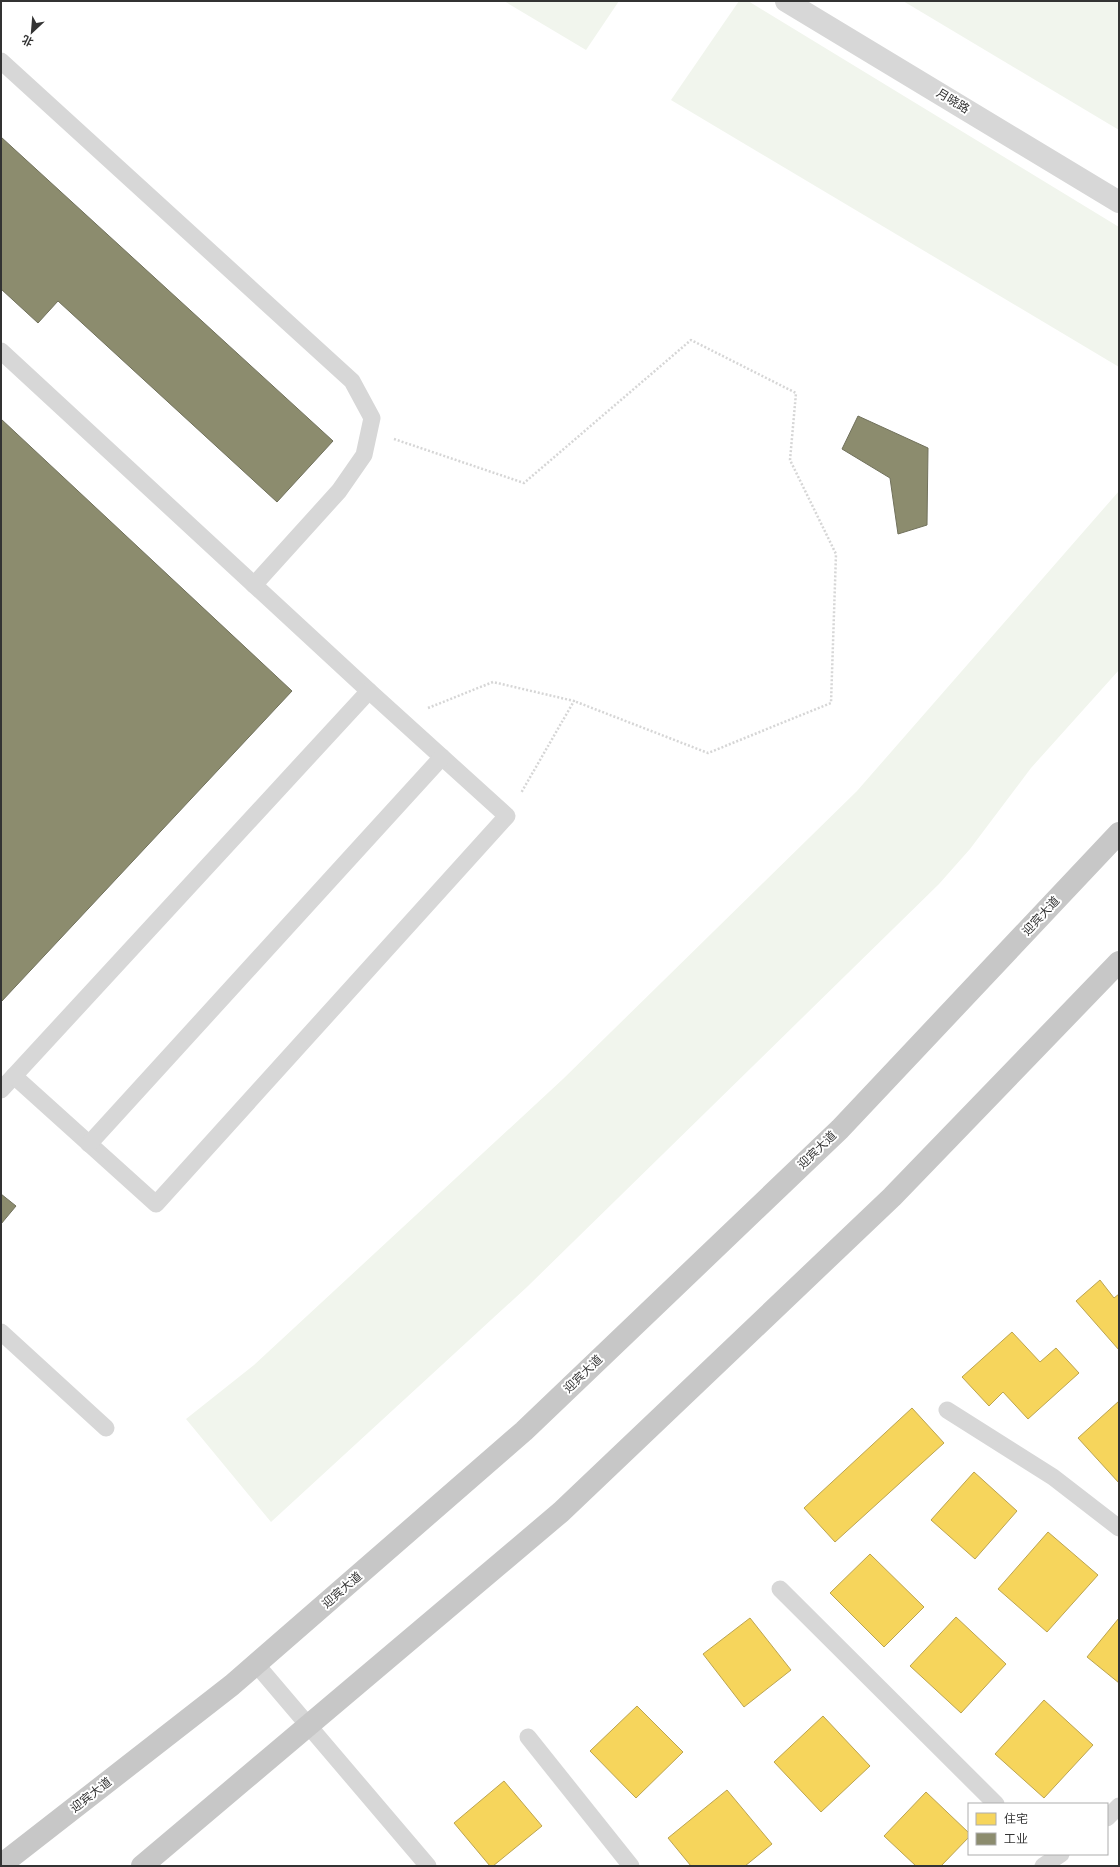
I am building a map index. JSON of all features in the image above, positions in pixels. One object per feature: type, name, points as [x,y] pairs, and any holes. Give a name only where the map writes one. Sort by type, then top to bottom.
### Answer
[{"type":"highway","name":"迎宾大道","points":[[1,1865],[232,1685],[524,1431],[840,1129],[1119,833]]},
{"type":"highway","points":[[142,1866],[561,1512],[892,1197],[1119,962]]},
{"type":"street","name":"月晓路","points":[[786,1],[1119,202]]},
{"type":"lane","points":[[1,61],[352,381],[372,418],[364,455],[339,490],[254,585]]},
{"type":"lane","points":[[1,351],[369,691],[507,816],[156,1204],[14,1076]]},
{"type":"lane","points":[[1,1090],[369,691]]},
{"type":"lane","points":[[89,1144],[442,757]]},
{"type":"lane","points":[[1,1332],[106,1428]]},
{"type":"lane","points":[[947,1410],[1053,1477],[1119,1528]]},
{"type":"lane","points":[[780,1589],[995,1803]]},
{"type":"lane","points":[[256,1664],[428,1866]]},
{"type":"lane","points":[[528,1737],[631,1866]]},
{"type":"lane","points":[[1108,1817],[1119,1806]]},
{"type":"path","points":[[369,430],[524,483],[692,340],[796,393],[790,460],[836,554],[831,703],[708,753],[574,701],[493,682],[400,719]]},
{"type":"path","points":[[507,816],[574,701]]},
{"type":"shaded area","points":[[504,1],[619,1],[586,50]]},
{"type":"shaded area","points":[[739,1],[748,1],[1119,227],[1119,367],[671,100]]},
{"type":"shaded area","points":[[903,1],[1119,1],[1119,130]]},
{"type":"shaded area","points":[[1119,491],[1119,670],[1031,768],[970,849],[939,884],[527,1287],[271,1522],[186,1419],[254,1365],[563,1079],[857,791]]},
{"type":"building: 住宅","points":[[1100,1280],[1114,1298],[1119,1294],[1119,1350],[1076,1301]]},
{"type":"building: 住宅","points":[[1012,1332],[1040,1362],[1056,1348],[1079,1373],[1028,1419],[1003,1392],[989,1406],[962,1377]]},
{"type":"building: 住宅","points":[[1119,1401],[1119,1483],[1078,1438]]},
{"type":"building: 住宅","points":[[912,1408],[944,1443],[835,1542],[804,1508]]},
{"type":"building: 住宅","points":[[974,1472],[1017,1511],[975,1559],[931,1520]]},
{"type":"building: 住宅","points":[[1048,1532],[1098,1575],[1047,1632],[998,1589]]},
{"type":"building: 住宅","points":[[870,1554],[924,1607],[884,1647],[830,1593]]},
{"type":"building: 住宅","points":[[956,1617],[1006,1664],[961,1713],[910,1666]]},
{"type":"building: 住宅","points":[[750,1618],[791,1670],[744,1707],[703,1654]]},
{"type":"building: 住宅","points":[[1119,1618],[1119,1683],[1087,1657]]},
{"type":"building: 住宅","points":[[1044,1700],[1093,1745],[1044,1798],[995,1754]]},
{"type":"building: 住宅","points":[[637,1706],[683,1752],[636,1798],[590,1751]]},
{"type":"building: 住宅","points":[[823,1716],[870,1766],[821,1812],[774,1762]]},
{"type":"building: 住宅","points":[[504,1781],[542,1826],[493,1866],[490,1866],[454,1823]]},
{"type":"building: 住宅","points":[[727,1790],[772,1844],[745,1866],[691,1866],[668,1838]]},
{"type":"building: 住宅","points":[[926,1792],[968,1832],[968,1838],[941,1866],[916,1866],[884,1836]]},
{"type":"building: 工业","points":[[1,137],[333,441],[277,502],[58,301],[38,323],[1,289]]},
{"type":"building: 工业","points":[[858,416],[928,448],[927,525],[898,534],[890,478],[842,449]]},
{"type":"building: 工业","points":[[1,419],[292,691],[1,1002]]},
{"type":"building: 工业","points":[[1,1194],[16,1206],[1,1224]]}]
